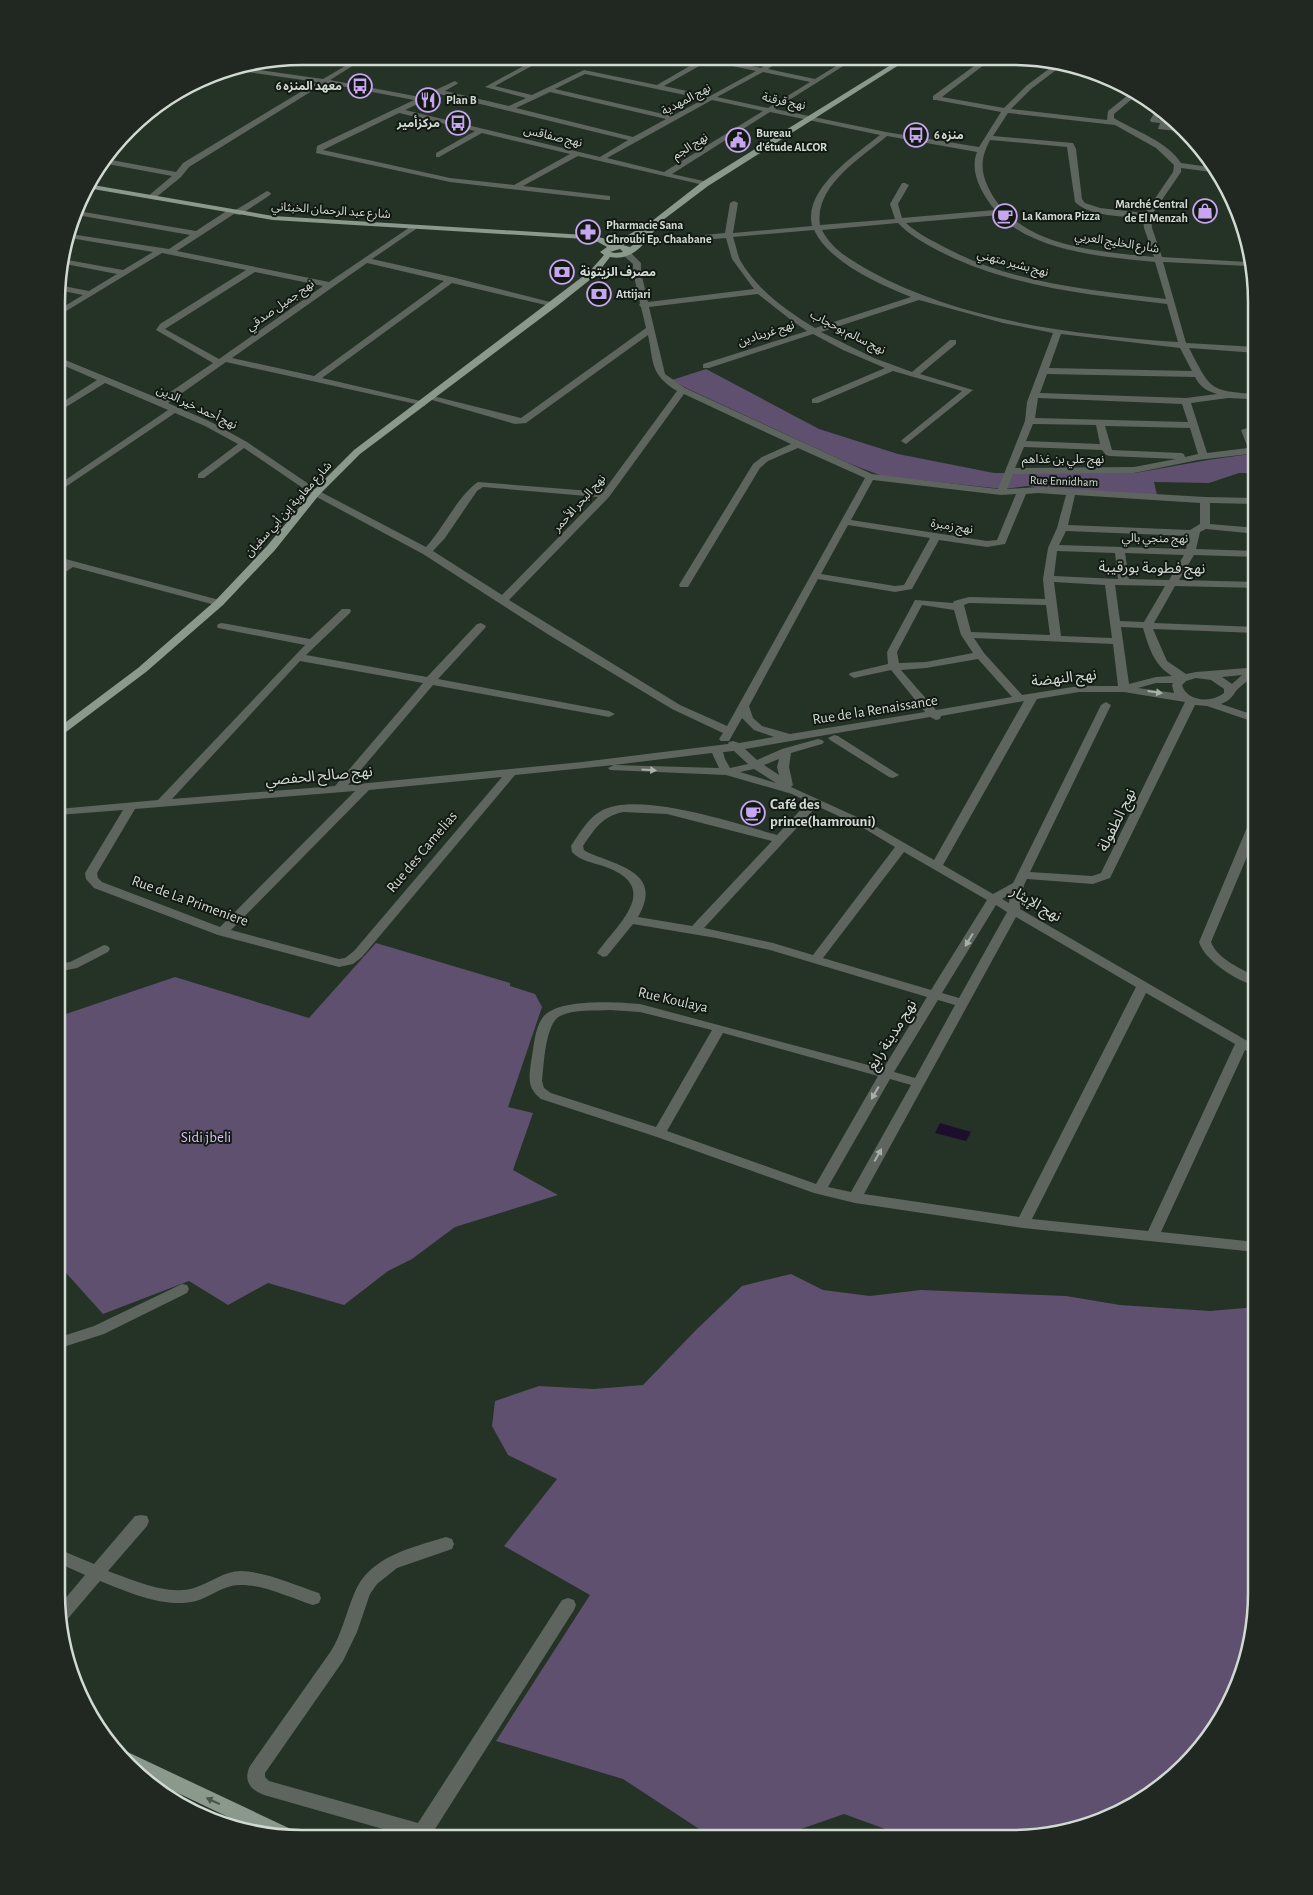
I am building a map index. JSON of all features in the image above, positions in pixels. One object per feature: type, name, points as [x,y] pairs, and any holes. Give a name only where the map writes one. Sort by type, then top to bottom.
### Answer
[{"type":"main road","name":"شارع معاوية إبن أبي سفيان","points":[[593,273],[610,250],[655,223],[705,184],[896,65]]},
{"type":"main road","name":"شارع عبد الرحمان الخبثاني","points":[[95,187],[234,213],[281,218],[576,237]]},
{"type":"main road","name":"شارع معاوية إبن أبي سفيان","points":[[65,728],[142,670],[219,603],[271,548],[316,493],[357,452],[593,273],[642,243],[655,223]]},
{"type":"main road","points":[[576,237],[600,240],[640,233]]},
{"type":"main road","points":[[576,237],[623,255],[625,248],[610,250]]},
{"type":"main road","points":[[600,240],[610,250]]},
{"type":"main road","points":[[139,1765],[270,1828]]},
{"type":"street","points":[[168,172],[186,166],[350,65]]},
{"type":"street","points":[[530,65],[489,87],[532,96]]},
{"type":"street","points":[[658,87],[697,65]]},
{"type":"street","points":[[734,65],[817,81]]},
{"type":"street","name":"نهج المهدية","points":[[601,159],[769,65]]},
{"type":"street","name":"نهج الجم","points":[[666,174],[842,65]]},
{"type":"street","points":[[981,65],[936,98],[1004,110],[1117,123]]},
{"type":"street","points":[[980,150],[1004,110],[1053,69]]},
{"type":"street","points":[[251,71],[323,81],[420,99]]},
{"type":"street","name":"نهج قرقنة","points":[[547,89],[584,72],[886,134],[980,150]]},
{"type":"street","points":[[455,83],[396,110],[319,150],[329,155],[437,178],[607,198]]},
{"type":"street","points":[[508,109],[547,89],[672,118]]},
{"type":"street","points":[[437,91],[634,139]]},
{"type":"street","points":[[1130,97],[1111,113],[1110,119],[1166,152],[1177,161],[1178,165],[1177,172],[1147,216],[1148,228],[1183,346],[1202,382],[1210,389],[1230,395],[1248,396]]},
{"type":"street","name":"نهج صفاقس","points":[[396,110],[705,184]]},
{"type":"street","points":[[1157,116],[1154,120],[1164,122],[1160,127],[1173,129]]},
{"type":"street","points":[[439,155],[482,130]]},
{"type":"street","points":[[886,134],[853,160],[823,191],[815,205],[815,230],[843,260],[920,297],[975,313],[1058,331],[1183,346],[1248,350]]},
{"type":"street","points":[[988,138],[1070,145],[1078,200],[1082,205],[1097,210],[1147,216]]},
{"type":"street","name":"شارع الخليج العربي","points":[[980,150],[978,166],[989,198],[1016,226],[1032,234],[1059,244],[1092,252],[1159,261],[1245,264]]},
{"type":"street","points":[[516,187],[577,153]]},
{"type":"street","points":[[111,162],[178,175]]},
{"type":"street","points":[[1178,165],[1208,169]]},
{"type":"street","points":[[151,197],[186,166]]},
{"type":"street","points":[[900,221],[894,204],[905,185]]},
{"type":"street","points":[[170,252],[267,193]]},
{"type":"street","name":"نهج سالم بوحجاب","points":[[734,202],[729,236],[739,264],[759,291],[812,331],[893,368],[969,390],[906,441]]},
{"type":"street","points":[[642,243],[815,230],[1001,212]]},
{"type":"street","points":[[82,214],[198,234]]},
{"type":"street","name":"نهج بشير متهني","points":[[900,221],[922,238],[945,252],[1002,274],[1084,291],[1171,302]]},
{"type":"street","name":"نهج جميل صدقي","points":[[161,403],[413,227]]},
{"type":"street","points":[[74,237],[170,252],[330,285]]},
{"type":"street","points":[[65,310],[160,251]]},
{"type":"street","name":"Rue Ennidham","points":[[623,255],[637,272],[643,305],[661,374],[682,390],[797,445],[870,477],[1001,492],[1038,490],[1248,501]]},
{"type":"street","points":[[365,260],[554,304]]},
{"type":"street","points":[[69,262],[125,273]]},
{"type":"street","points":[[254,268],[163,326],[160,330],[223,361],[426,401],[515,421],[523,421],[649,330]]},
{"type":"street","points":[[316,379],[452,279]]},
{"type":"street","points":[[66,289],[92,294]]},
{"type":"street","points":[[643,305],[759,291]]},
{"type":"street","name":"نهج غرينادين","points":[[706,366],[920,297]]},
{"type":"street","name":"نهج علي بن غذاهم","points":[[1058,331],[1035,395],[1030,421],[1010,471],[1134,470],[1201,457]]},
{"type":"street","points":[[914,374],[953,342]]},
{"type":"street","name":"نهج أحمد خير الدين","points":[[65,363],[175,409],[244,444],[316,493],[427,552],[553,633],[676,707],[728,734]]},
{"type":"street","points":[[814,401],[893,368]]},
{"type":"street","points":[[1044,371],[1198,374]]},
{"type":"street","points":[[65,405],[103,380]]},
{"type":"street","name":"نهج البحر الأحمر","points":[[503,600],[606,495],[682,390]]},
{"type":"street","points":[[1035,395],[1186,401],[1230,395]]},
{"type":"street","points":[[1186,401],[1201,457]]},
{"type":"street","points":[[65,484],[175,409]]},
{"type":"street","points":[[1030,421],[1193,425]]},
{"type":"street","points":[[1100,422],[1105,447],[1110,453],[1201,457],[1248,451]]},
{"type":"street","points":[[201,476],[244,444]]},
{"type":"street","points":[[1022,444],[1105,447]]},
{"type":"street","points":[[684,585],[756,466],[765,459],[797,445]]},
{"type":"street","points":[[1001,492],[1010,471]]},
{"type":"street","points":[[791,788],[727,772],[719,759],[717,749],[728,734],[870,477]]},
{"type":"street","points":[[427,552],[442,536],[473,489],[481,484],[606,495]]},
{"type":"street","name":"نهج زمبرة","points":[[845,522],[997,544],[1001,542],[1022,492]]},
{"type":"street","points":[[1056,639],[1048,579],[1053,548],[1062,528],[1071,493]]},
{"type":"street","points":[[1205,500],[1205,526]]},
{"type":"street","points":[[1147,626],[1191,551],[1194,533],[1198,528],[1205,526],[1248,530]]},
{"type":"street","points":[[1062,528],[1194,533]]},
{"type":"street","points":[[816,576],[905,589],[908,587],[936,536]]},
{"type":"street","name":"نهج منجي بالي","points":[[1053,548],[1248,554]]},
{"type":"street","points":[[1120,549],[1124,583]]},
{"type":"street","points":[[65,562],[219,603]]},
{"type":"street","points":[[65,569],[71,564]]},
{"type":"street","name":"نهج فطومة بورقيبة","points":[[1048,579],[1124,583],[1174,582],[1248,585]]},
{"type":"street","points":[[1110,582],[1124,689],[1144,682],[1203,675],[1248,665]]},
{"type":"street","points":[[1019,698],[980,655],[966,635],[958,603],[969,600],[1051,602]]},
{"type":"street","points":[[934,715],[894,666],[892,655],[894,647],[918,603],[925,601],[959,607]]},
{"type":"street","points":[[162,803],[298,657],[346,612]]},
{"type":"street","points":[[1114,624],[1248,630]]},
{"type":"street","points":[[222,626],[312,643]]},
{"type":"street","points":[[339,790],[431,680],[481,626]]},
{"type":"street","points":[[1147,626],[1162,664],[1171,672],[1183,678]]},
{"type":"street","points":[[966,635],[1117,641]]},
{"type":"street","points":[[854,675],[894,666],[926,665],[980,655]]},
{"type":"street","points":[[298,657],[610,714]]},
{"type":"street","points":[[1209,703],[1224,700],[1248,673]]},
{"type":"street","points":[[1203,675],[1222,681],[1230,691]]},
{"type":"street","points":[[1183,678],[1177,688],[1189,699]]},
{"type":"street","name":"نهج النهضة","points":[[947,713],[1032,696],[1086,689],[1124,689],[1209,703],[1248,717]]},
{"type":"street","points":[[936,865],[1032,696]]},
{"type":"street","name":"نهج الطفولة","points":[[1020,880],[1093,880],[1106,876],[1189,699]]},
{"type":"street","points":[[855,1198],[1014,910],[1020,880],[1106,705]]},
{"type":"street","points":[[743,706],[744,716],[750,724],[758,729],[777,735],[798,738]]},
{"type":"street","name":"Rue de la Renaissance","points":[[735,747],[947,713]]},
{"type":"street","name":"Rue de la Renaissance","points":[[756,765],[786,751],[934,715]]},
{"type":"street","points":[[728,734],[735,747],[756,765],[791,788]]},
{"type":"street","points":[[834,738],[893,775]]},
{"type":"street","name":"نهج صالح الحفصي","points":[[65,812],[339,790],[735,747]]},
{"type":"street","points":[[786,751],[784,767],[791,788]]},
{"type":"street","name":"نهج صالح الحفصي","points":[[582,765],[690,772],[727,772],[756,765]]},
{"type":"street","name":"Rue des Camelias","points":[[358,954],[512,772]]},
{"type":"street","points":[[222,932],[366,787]]},
{"type":"street","name":"نهج الإيثار","points":[[791,788],[903,845],[1248,1046]]},
{"type":"street","points":[[695,931],[815,801]]},
{"type":"street","name":"Rue de La Primeniere","points":[[131,807],[91,873],[92,879],[98,885],[222,932],[333,962],[349,961],[358,954]]},
{"type":"street","points":[[603,953],[632,920],[641,892],[637,880],[629,873],[583,855],[576,850],[579,843],[603,814],[618,810],[662,810],[779,839]]},
{"type":"street","points":[[1248,837],[1205,938],[1207,949],[1215,958],[1248,977]]},
{"type":"street","points":[[816,959],[903,845]]},
{"type":"street","points":[[994,898],[1020,880]]},
{"type":"street","name":"نهج مدينة رابغ","points":[[819,1190],[886,1074],[994,898]]},
{"type":"street","points":[[632,920],[773,946],[963,1003]]},
{"type":"street","points":[[65,966],[72,965],[104,949]]},
{"type":"street","points":[[1023,1223],[1143,985]]},
{"type":"street","name":"Rue Koulaya","points":[[918,1083],[720,1028],[625,1006],[571,1009],[556,1013],[546,1022],[543,1030],[535,1081],[538,1090],[546,1096],[659,1133],[819,1190],[855,1198],[1023,1223],[1248,1246]]},
{"type":"street","points":[[659,1133],[720,1028]]},
{"type":"street","points":[[1152,1237],[1242,1043]]},
{"type":"street","points":[[65,1341],[99,1330],[182,1289]]},
{"type":"street","points":[[66,1608],[141,1520]]},
{"type":"street","points":[[406,1830],[264,1787],[256,1781],[256,1771],[348,1638],[357,1606],[368,1580],[380,1569],[398,1560],[446,1544]]},
{"type":"street","points":[[65,1558],[96,1573],[166,1596],[185,1597],[202,1592],[227,1580],[240,1578],[313,1598]]},
{"type":"street","points":[[425,1830],[568,1605]]},
{"type":"green space","points":[[706,369],[819,429],[898,454],[994,473],[1135,473],[1248,454],[1248,473],[1239,473],[1209,483],[1154,482],[1157,495],[1071,491],[1027,486],[1003,489],[882,476],[848,463],[672,380]]},
{"type":"green space","name":"Sidi jbeli","points":[[376,943],[510,983],[510,986],[535,994],[542,1007],[508,1107],[533,1113],[513,1170],[558,1195],[455,1227],[412,1259],[388,1271],[344,1305],[268,1283],[228,1305],[189,1281],[103,1314],[65,1272],[65,1014],[175,977],[309,1018]]},
{"type":"green space","points":[[791,1274],[823,1290],[870,1296],[921,1290],[1066,1296],[1120,1305],[1210,1311],[1248,1308],[1248,1593],[1246,1624],[1240,1655],[1224,1698],[1208,1725],[1179,1761],[1143,1790],[1116,1806],[1073,1822],[1042,1828],[1011,1830],[888,1830],[844,1814],[798,1830],[701,1830],[623,1779],[496,1741],[590,1595],[504,1546],[557,1479],[508,1455],[492,1426],[495,1401],[539,1386],[594,1389],[643,1385],[742,1286]]},
{"type":"shaded area","points":[[940,1123],[971,1132],[966,1141],[935,1133]]},
{"type":"place","name":"معهد المنزه 6","points":[[360,86]]},
{"type":"place","name":"Plan B","points":[[428,100]]},
{"type":"place","name":"مركزأمير","points":[[458,123]]},
{"type":"place","name":"منزه 6","points":[[916,135]]},
{"type":"place","name":"Bureau d'étude ALCOR","points":[[738,140]]},
{"type":"place","name":"Marché Central de El Menzah","points":[[1205,211]]},
{"type":"place","name":"La Kamora Pizza","points":[[1005,216]]},
{"type":"place","name":"Pharmacie Sana Ghroubi Ep. Chaabane","points":[[588,232]]},
{"type":"place","name":"مصرف الزيتونة","points":[[562,272]]},
{"type":"place","name":"Attijari","points":[[599,294]]},
{"type":"place","name":"Café des prince(hamrouni)","points":[[753,813]]}]
